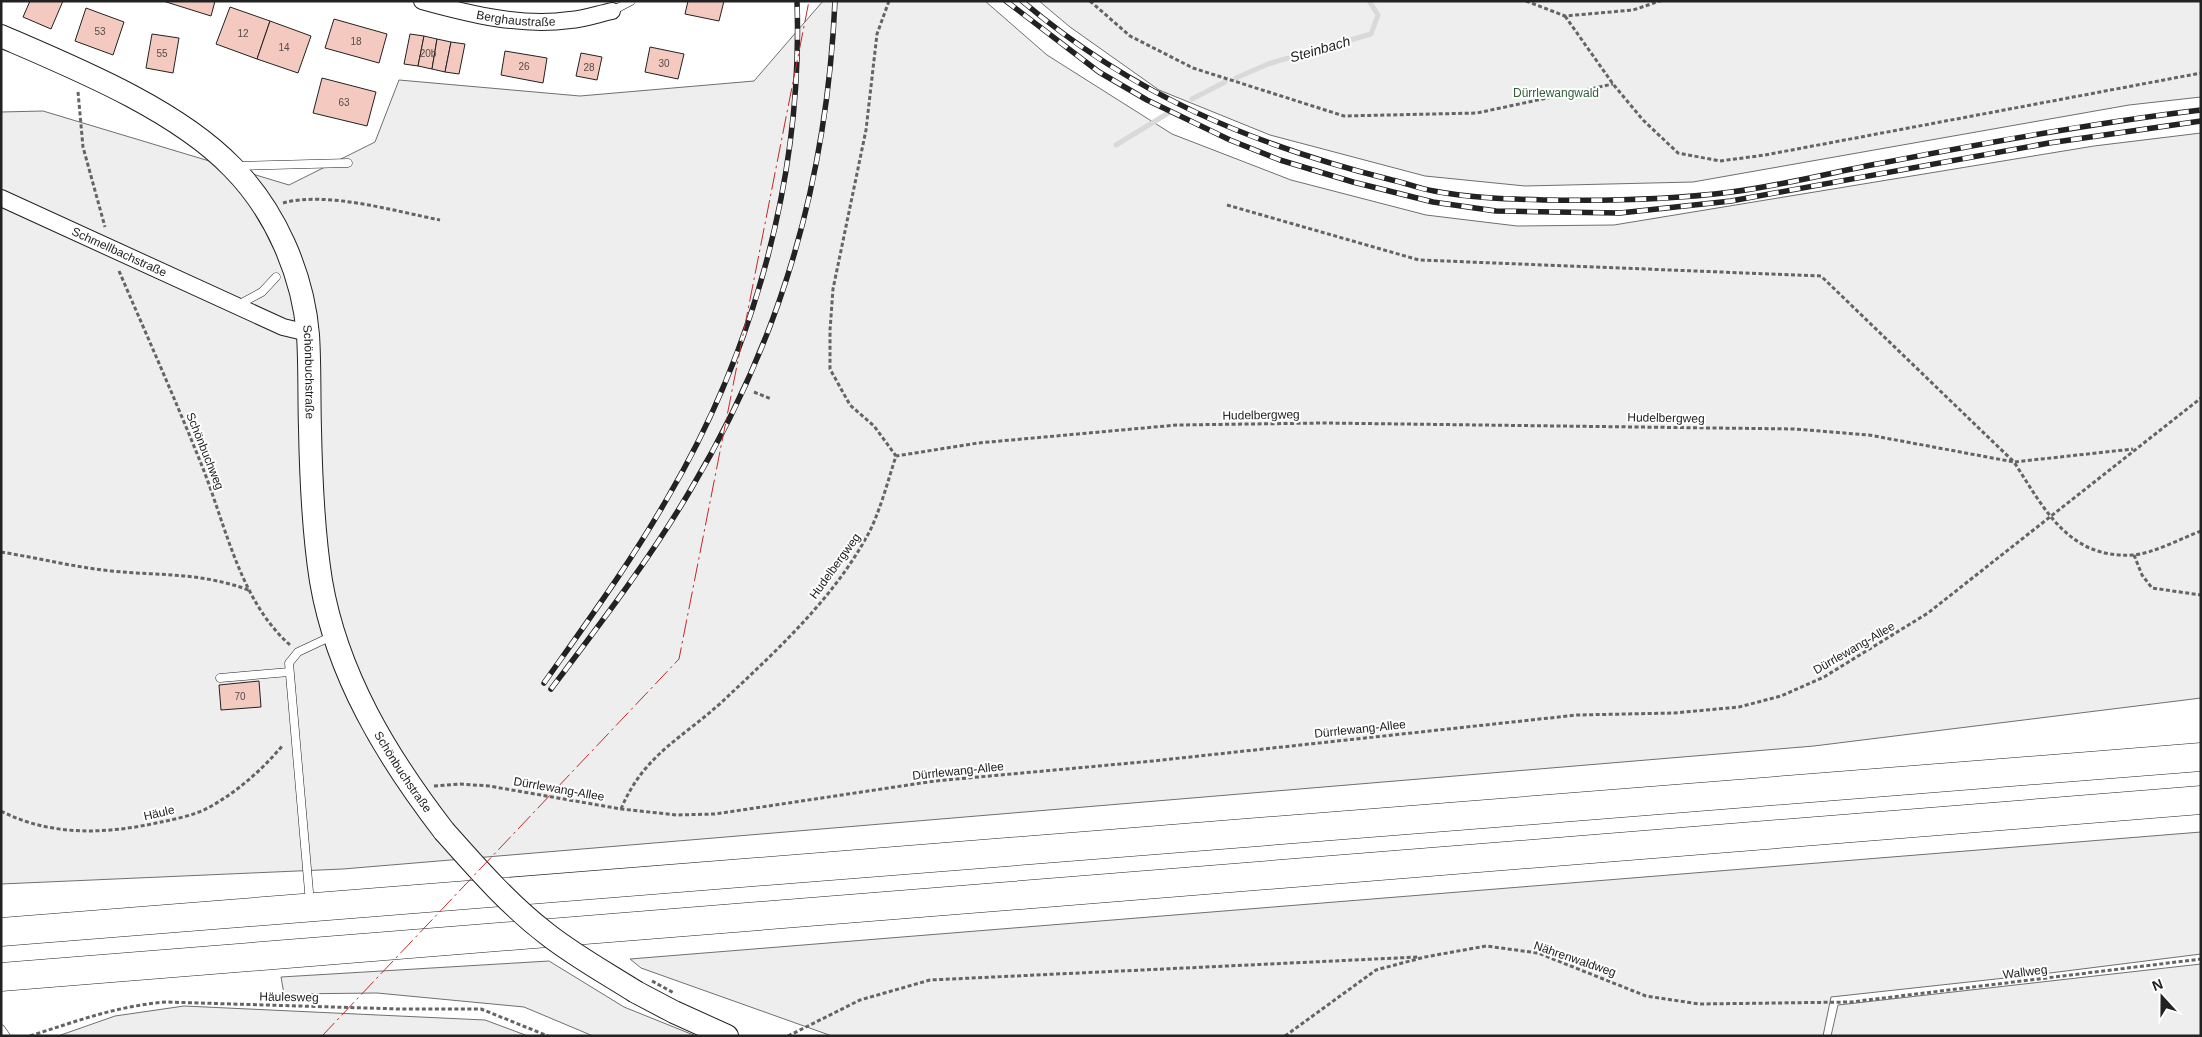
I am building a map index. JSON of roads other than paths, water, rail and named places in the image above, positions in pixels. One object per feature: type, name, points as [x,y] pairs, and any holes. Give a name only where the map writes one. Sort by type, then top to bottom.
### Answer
[{"type":"highway","points":[[1,932],[2201,757]]},
{"type":"highway","points":[[1,977],[2201,800]]},
{"type":"main road","name":"Schönbuchstraße","points":[[1,36],[76,69],[163,115],[197,136],[232,166],[266,208],[278,230],[300,292],[308,333],[314,532],[321,583],[345,666],[374,729],[394,763],[444,831],[485,877],[540,928],[584,961],[643,986],[674,1012],[727,1036]]},
{"type":"street","name":"Berghaustraße","points":[[422,1],[469,14],[521,20],[570,20],[612,11]]},
{"type":"street","name":"Schmellbachstraße","points":[[1,198],[283,327],[308,333]]},
{"type":"lane","points":[[612,11],[630,1]]},
{"type":"lane","points":[[232,166],[246,164],[348,163]]},
{"type":"lane","points":[[238,306],[262,292],[276,277]]},
{"type":"lane","points":[[310,908],[289,663],[298,652],[335,635]]},
{"type":"lane","points":[[220,678],[289,672]]},
{"type":"lane","points":[[1,1029],[6,1036]]},
{"type":"waterway","name":"Steinbach","points":[[1236,78],[1268,64],[1371,34],[1378,15],[1369,1]]},
{"type":"waterway","name":"Steinbach","points":[[1192,99],[1225,82]]},
{"type":"waterway","name":"Steinbach","points":[[1116,145],[1170,112]]},
{"type":"railway","points":[[544,683],[624,568],[668,497],[699,440],[726,381],[749,320],[767,258],[782,194],[792,130],[797,66],[797,1]]},
{"type":"railway","points":[[551,689],[659,541],[691,489],[723,431],[751,373],[774,314],[794,254],[810,193],[822,131],[830,67],[835,1]]},
{"type":"railway","points":[[1006,1],[1099,72],[1147,100],[1230,140],[1280,160],[1353,182],[1433,202],[1496,211],[1620,213],[1731,201],[2049,143],[2201,121]]},
{"type":"railway","points":[[1022,1],[1064,34],[1107,64],[1151,90],[1196,113],[1243,133],[1341,166],[1429,190],[1475,197],[1615,200],[1685,197],[1731,192],[2038,134],[2201,110]]},
{"type":"park label","name":"Dürrlewangwald","points":[[1556,93]]}]
